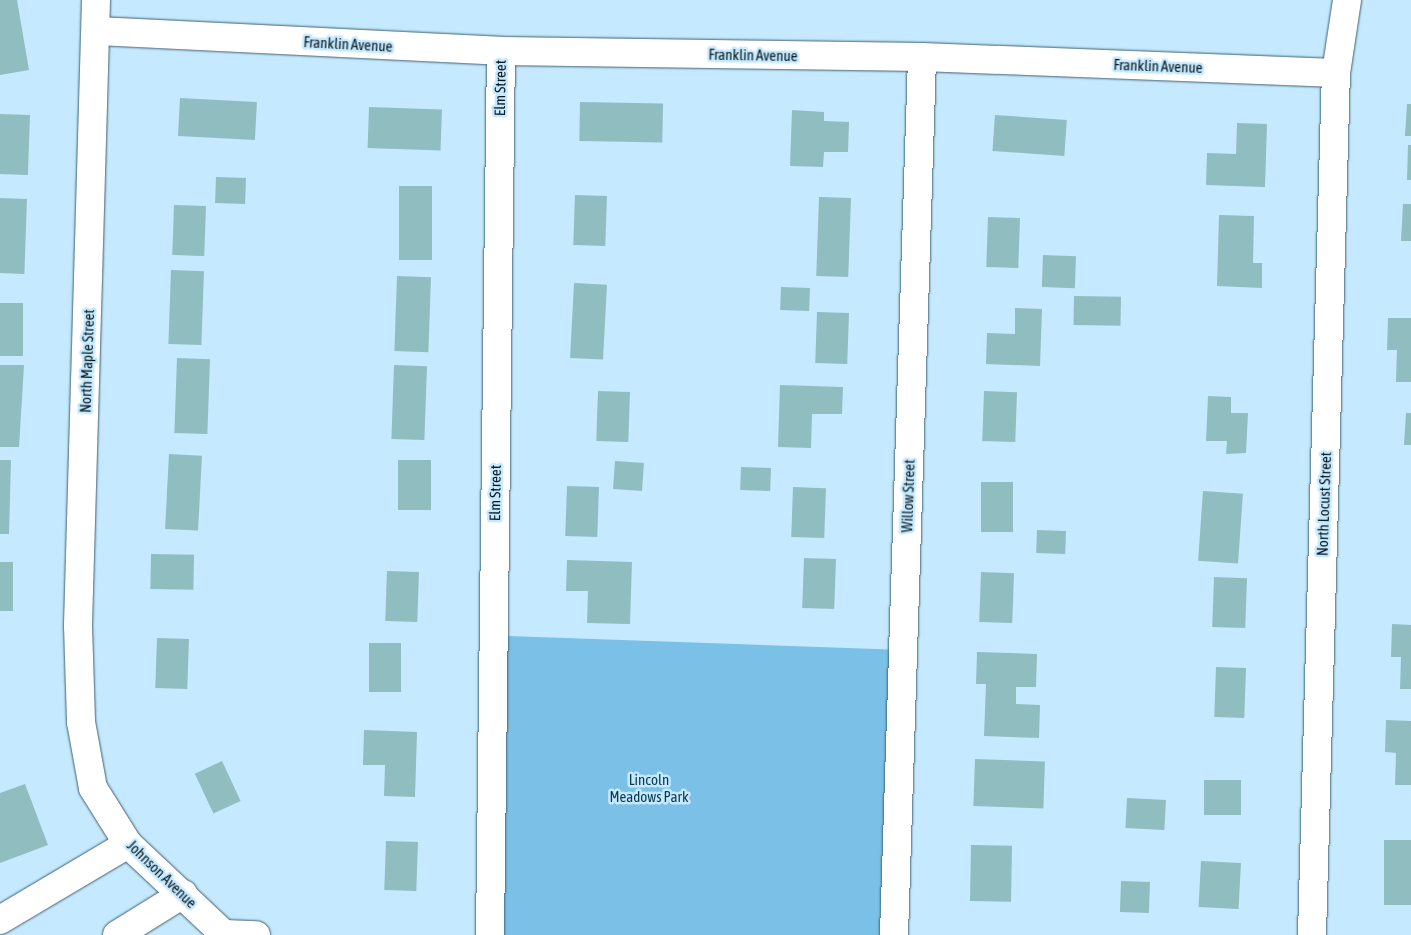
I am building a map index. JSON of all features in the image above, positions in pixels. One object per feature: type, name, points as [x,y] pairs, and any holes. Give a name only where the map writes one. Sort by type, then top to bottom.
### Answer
[{"type":"street","name":"North Maple Street","points":[[81,722],[78,626],[96,0]]},
{"type":"street","points":[[1336,72],[1347,0]]},
{"type":"street","name":"Franklin Avenue","points":[[96,31],[501,51],[922,57],[1336,72]]},
{"type":"street","name":"Elm Street","points":[[490,935],[501,51]]},
{"type":"street","name":"Willow Street","points":[[894,935],[922,57]]},
{"type":"street","name":"North Locust Street","points":[[1312,935],[1336,72]]},
{"type":"street","name":"Johnson Avenue","points":[[81,722],[93,788],[128,844],[224,934],[256,935]]},
{"type":"street","points":[[0,920],[128,844]]},
{"type":"street","points":[[117,935],[183,894]]},
{"type":"green space","name":"Lincoln Meadows Park","points":[[506,636],[890,649],[880,935],[496,935]]},
{"type":"building","points":[[0,0],[17,0],[29,70],[0,75]]},
{"type":"building","points":[[180,98],[257,102],[255,140],[178,136]]},
{"type":"building","points":[[580,102],[663,103],[662,142],[579,141]]},
{"type":"building","points":[[1407,104],[1411,104],[1411,136],[1405,136]]},
{"type":"building","points":[[369,107],[442,110],[441,151],[368,148]]},
{"type":"building","points":[[792,110],[824,112],[824,121],[849,122],[848,152],[824,152],[823,167],[790,166]]},
{"type":"building","points":[[0,114],[30,115],[28,175],[0,174]]},
{"type":"building","points":[[995,115],[1067,120],[1064,156],[992,151]]},
{"type":"building","points":[[1237,123],[1267,124],[1265,187],[1206,185],[1207,153],[1236,154]]},
{"type":"building","points":[[1408,145],[1411,145],[1411,180],[1407,180]]},
{"type":"building","points":[[216,177],[246,178],[245,204],[215,203]]},
{"type":"building","points":[[399,186],[432,186],[432,260],[399,260]]},
{"type":"building","points":[[575,195],[607,196],[605,246],[573,245]]},
{"type":"building","points":[[819,197],[851,198],[848,277],[816,276]]},
{"type":"building","points":[[0,198],[27,199],[24,274],[0,273]]},
{"type":"building","points":[[1403,204],[1411,204],[1411,241],[1401,241]]},
{"type":"building","points":[[174,205],[206,206],[204,256],[172,255]]},
{"type":"building","points":[[1219,215],[1254,216],[1253,263],[1262,263],[1262,288],[1217,286]]},
{"type":"building","points":[[988,217],[1020,218],[1018,268],[986,267]]},
{"type":"building","points":[[1043,255],[1076,256],[1075,288],[1042,287]]},
{"type":"building","points":[[171,270],[204,271],[201,345],[168,344]]},
{"type":"building","points":[[397,276],[431,277],[428,352],[394,351]]},
{"type":"building","points":[[574,283],[607,285],[603,360],[570,358]]},
{"type":"building","points":[[781,287],[810,288],[809,311],[780,310]]},
{"type":"building","points":[[1074,296],[1121,297],[1120,326],[1073,325]]},
{"type":"building","points":[[0,303],[23,303],[23,356],[0,356]]},
{"type":"building","points":[[1015,308],[1042,309],[1040,366],[986,364],[987,333],[1015,334]]},
{"type":"building","points":[[817,312],[849,313],[847,364],[815,363]]},
{"type":"building","points":[[1388,318],[1411,318],[1411,382],[1396,382],[1397,350],[1387,350]]},
{"type":"building","points":[[177,358],[210,359],[207,434],[174,433]]},
{"type":"building","points":[[0,365],[24,365],[19,447],[0,447]]},
{"type":"building","points":[[394,365],[427,366],[424,440],[391,439]]},
{"type":"building","points":[[780,385],[843,387],[842,414],[812,414],[811,448],[778,447]]},
{"type":"building","points":[[598,391],[630,392],[628,442],[596,441]]},
{"type":"building","points":[[984,391],[1017,392],[1015,442],[982,441]]},
{"type":"building","points":[[1208,396],[1231,397],[1231,413],[1248,413],[1246,453],[1226,454],[1227,441],[1206,441]]},
{"type":"building","points":[[1406,413],[1411,413],[1411,445],[1404,445]]},
{"type":"building","points":[[169,454],[202,456],[198,531],[165,529]]},
{"type":"building","points":[[0,460],[11,460],[9,534],[0,534]]},
{"type":"building","points":[[398,460],[431,460],[431,510],[398,510]]},
{"type":"building","points":[[615,461],[644,463],[642,491],[613,489]]},
{"type":"building","points":[[741,467],[771,468],[770,491],[740,490]]},
{"type":"building","points":[[981,482],[1013,482],[1013,532],[981,532]]},
{"type":"building","points":[[567,486],[599,487],[597,537],[565,536]]},
{"type":"building","points":[[793,487],[826,488],[824,538],[791,537]]},
{"type":"building","points":[[1203,491],[1243,494],[1238,564],[1198,561]]},
{"type":"building","points":[[1037,530],[1066,531],[1065,554],[1036,553]]},
{"type":"building","points":[[151,554],[194,555],[193,590],[150,589]]},
{"type":"building","points":[[804,558],[836,559],[834,609],[802,608]]},
{"type":"building","points":[[567,560],[632,562],[630,624],[587,623],[588,591],[566,591]]},
{"type":"building","points":[[0,562],[13,562],[13,611],[0,611]]},
{"type":"building","points":[[387,571],[419,572],[417,622],[385,621]]},
{"type":"building","points":[[981,572],[1014,573],[1012,623],[979,622]]},
{"type":"building","points":[[1214,577],[1247,578],[1245,628],[1212,627]]},
{"type":"building","points":[[1392,624],[1411,625],[1411,689],[1400,689],[1401,657],[1391,657]]},
{"type":"building","points":[[157,638],[189,639],[187,689],[155,688]]},
{"type":"building","points":[[369,643],[401,643],[401,692],[369,692]]},
{"type":"building","points":[[977,652],[1037,654],[1036,687],[1016,687],[1016,704],[1040,705],[1039,738],[984,736],[986,684],[976,684]]},
{"type":"building","points":[[1216,667],[1246,668],[1244,718],[1214,717]]},
{"type":"building","points":[[1386,720],[1411,721],[1411,785],[1395,785],[1396,753],[1385,752]]},
{"type":"building","points":[[364,730],[417,732],[415,797],[384,796],[385,765],[363,765]]},
{"type":"building","points":[[975,759],[1045,761],[1043,808],[973,806]]},
{"type":"building","points":[[222,761],[241,801],[213,814],[195,774]]},
{"type":"building","points":[[1204,780],[1241,780],[1241,815],[1204,815]]},
{"type":"building","points":[[25,784],[48,845],[0,863],[0,793]]},
{"type":"building","points":[[1127,798],[1166,800],[1164,830],[1125,828]]},
{"type":"building","points":[[1384,840],[1411,840],[1411,905],[1384,905]]},
{"type":"building","points":[[386,841],[418,842],[416,891],[384,890]]},
{"type":"building","points":[[971,845],[1012,846],[1011,902],[970,901]]},
{"type":"building","points":[[1201,861],[1241,863],[1239,909],[1199,907]]},
{"type":"building","points":[[1121,881],[1150,882],[1149,913],[1120,912]]}]
